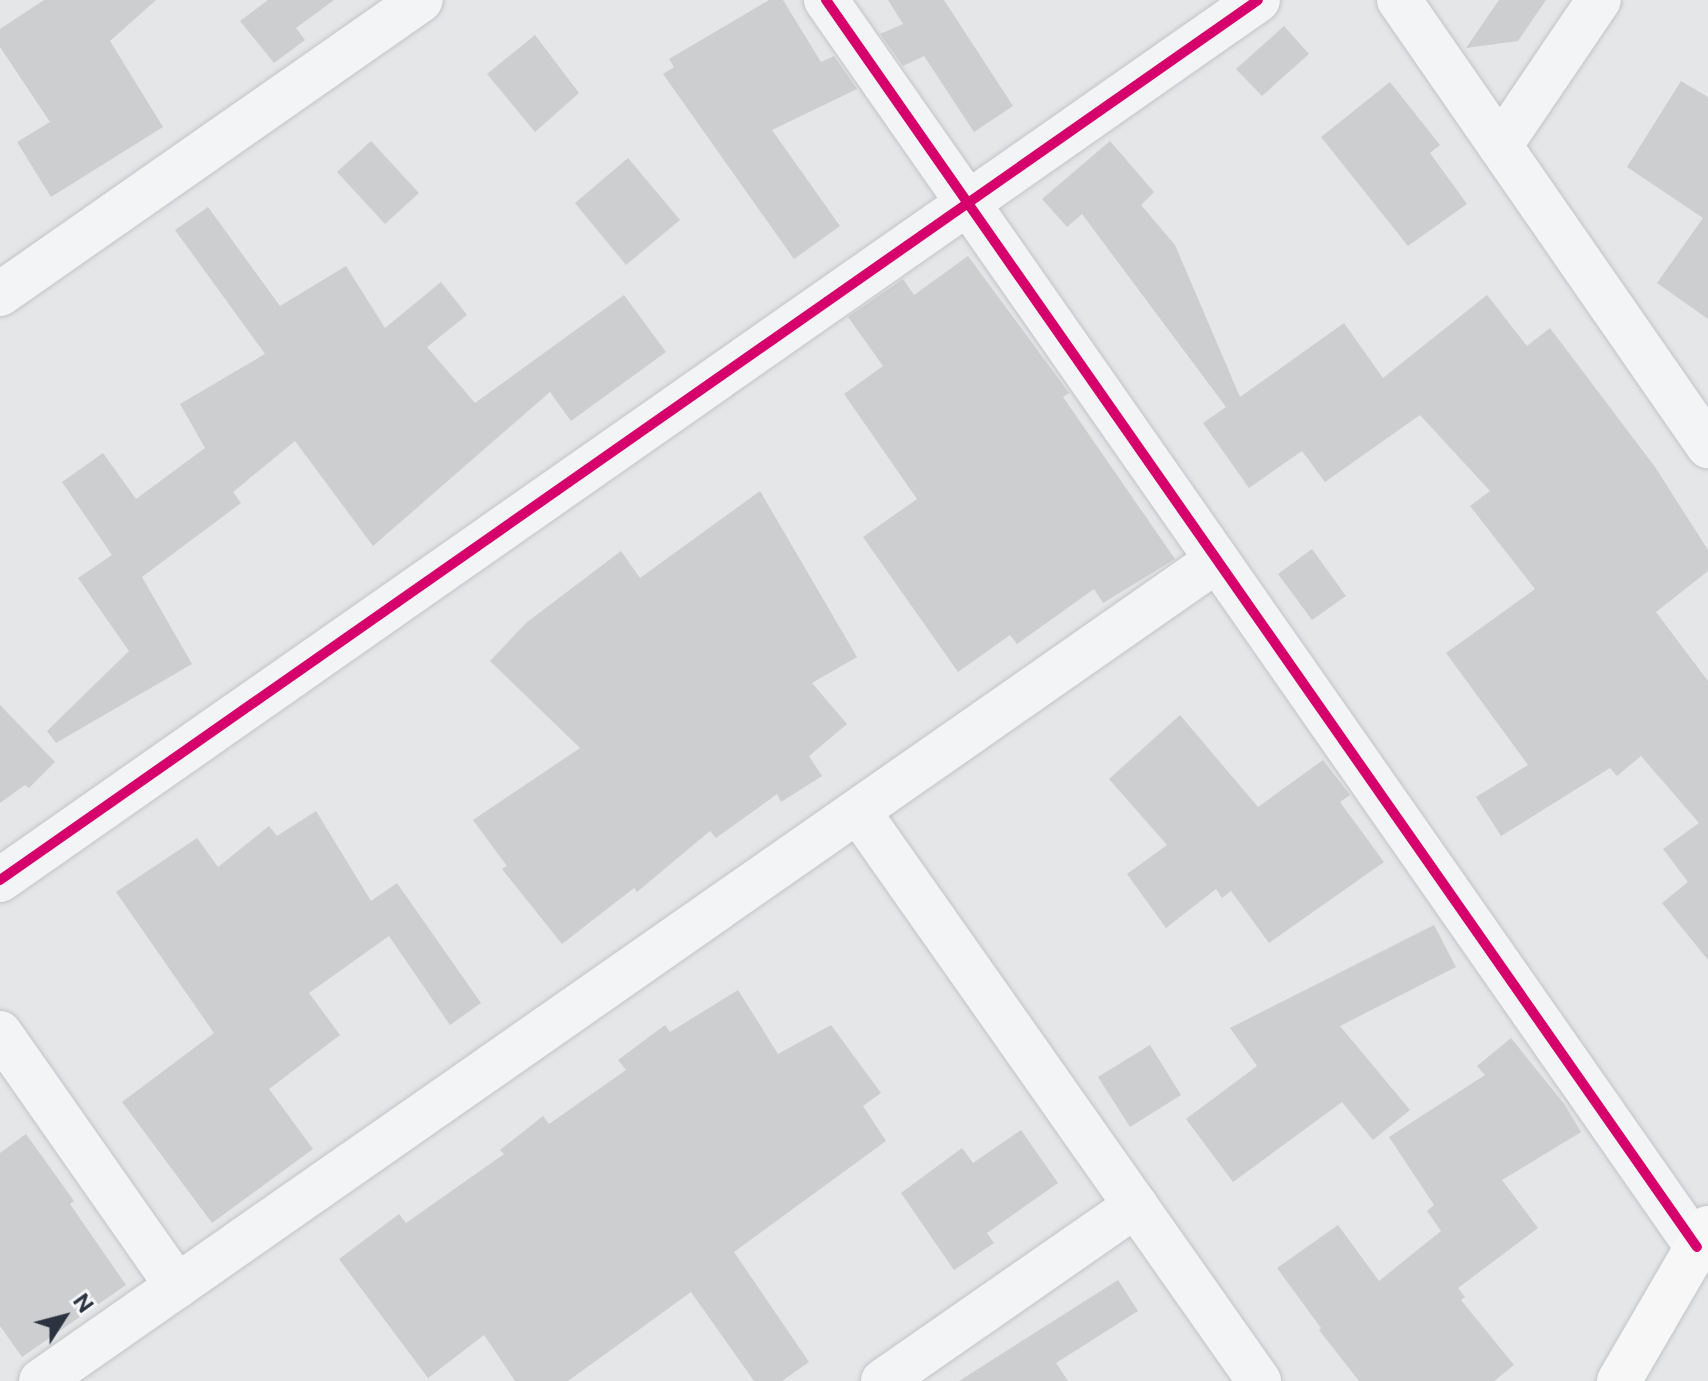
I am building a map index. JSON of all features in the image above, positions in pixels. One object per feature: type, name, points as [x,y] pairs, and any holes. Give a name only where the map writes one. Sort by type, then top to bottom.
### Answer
[{"type":"street","points":[[2,289],[421,0]]},
{"type":"street","points":[[826,0],[1217,560],[1702,1237],[1619,1381]]},
{"type":"street","points":[[0,880],[1258,0]]},
{"type":"street","points":[[1399,0],[1708,446]]},
{"type":"street","points":[[1500,146],[1599,0]]},
{"type":"street","points":[[41,1381],[1217,560]]},
{"type":"street","points":[[858,811],[1259,1381]]},
{"type":"street","points":[[0,1033],[177,1286]]},
{"type":"street","points":[[883,1381],[1136,1205]]},
{"type":"building","points":[[44,0],[156,0],[110,41],[163,127],[51,197],[17,142],[50,122],[0,47],[0,29]]},
{"type":"building","points":[[268,0],[334,0],[296,28],[305,40],[274,63],[240,21]]},
{"type":"building","points":[[769,0],[783,0],[821,62],[834,56],[857,89],[772,130],[840,226],[794,259],[663,74],[674,67],[669,59]]},
{"type":"building","points":[[888,0],[944,0],[1013,106],[974,132],[924,56],[903,66],[880,34],[903,24]]},
{"type":"building","points":[[1499,0],[1546,0],[1518,41],[1466,48]]},
{"type":"building","points":[[1284,26],[1309,54],[1262,96],[1236,69]]},
{"type":"building","points":[[535,35],[579,93],[535,132],[487,74]]},
{"type":"building","points":[[1681,81],[1708,97],[1708,319],[1657,283],[1703,218],[1627,167]]},
{"type":"building","points":[[1390,82],[1440,145],[1430,153],[1467,204],[1408,246],[1321,137]]},
{"type":"building","points":[[371,141],[419,193],[385,224],[337,172]]},
{"type":"building","points":[[1110,141],[1154,192],[1141,205],[1175,245],[1240,397],[1344,323],[1383,378],[1487,295],[1527,346],[1550,328],[1655,467],[1708,550],[1708,571],[1656,612],[1708,681],[1708,960],[1662,903],[1688,882],[1663,849],[1699,823],[1641,756],[1617,776],[1610,768],[1501,836],[1476,797],[1528,765],[1446,653],[1535,589],[1470,506],[1490,491],[1420,415],[1325,482],[1302,451],[1249,488],[1203,423],[1226,407],[1082,214],[1067,227],[1042,199]]},
{"type":"building","points":[[628,158],[680,220],[626,265],[575,203]]},
{"type":"building","points":[[208,207],[280,306],[346,266],[385,328],[441,282],[467,315],[427,347],[475,403],[624,295],[666,352],[571,421],[550,392],[373,546],[295,441],[233,492],[241,503],[142,577],[192,664],[56,743],[47,731],[129,651],[78,578],[112,555],[62,482],[103,453],[136,499],[205,448],[180,404],[265,354],[175,230]]},
{"type":"building","points":[[968,256],[1069,393],[1063,397],[1175,559],[1103,603],[1094,589],[1017,644],[1010,635],[958,672],[863,537],[917,499],[844,394],[883,366],[848,317],[903,279],[914,295]]},
{"type":"building","points":[[760,491],[857,657],[812,683],[847,724],[809,756],[822,776],[781,802],[777,794],[716,838],[710,831],[637,892],[634,888],[562,944],[502,869],[507,866],[473,820],[580,748],[490,661],[526,623],[621,551],[640,578]]},
{"type":"building","points":[[1312,549],[1346,596],[1312,620],[1278,574]]},
{"type":"building","points":[[0,705],[55,762],[29,788],[25,785],[0,803]]},
{"type":"building","points":[[1180,715],[1258,807],[1323,760],[1350,795],[1340,802],[1384,862],[1269,943],[1231,891],[1222,898],[1216,889],[1166,928],[1127,874],[1167,845],[1109,779]]},
{"type":"building","points":[[316,811],[371,901],[397,883],[481,1003],[450,1025],[389,936],[309,993],[340,1035],[269,1089],[313,1149],[212,1223],[122,1102],[214,1033],[116,892],[197,838],[218,867],[269,826],[277,836]]},
{"type":"building","points":[[1434,925],[1456,967],[1340,1026],[1410,1110],[1373,1140],[1342,1102],[1233,1182],[1186,1119],[1257,1066],[1230,1028]]},
{"type":"building","points":[[738,990],[778,1054],[831,1025],[881,1093],[863,1106],[886,1141],[734,1252],[809,1362],[782,1381],[754,1381],[691,1292],[568,1381],[515,1381],[484,1335],[428,1378],[339,1259],[399,1214],[406,1223],[504,1154],[500,1150],[543,1116],[549,1124],[626,1070],[618,1060],[665,1025],[670,1032]]},
{"type":"building","points":[[1511,1038],[1565,1105],[1581,1132],[1502,1180],[1538,1228],[1458,1288],[1465,1297],[1461,1300],[1514,1365],[1494,1381],[1359,1381],[1319,1330],[1321,1328],[1277,1268],[1338,1225],[1379,1281],[1441,1231],[1427,1211],[1434,1205],[1389,1137],[1485,1075],[1477,1066]]},
{"type":"building","points":[[1150,1045],[1181,1095],[1130,1127],[1098,1077]]},
{"type":"building","points":[[1021,1130],[1058,1183],[987,1233],[994,1243],[954,1270],[901,1193],[962,1148],[973,1163]]},
{"type":"building","points":[[26,1134],[74,1201],[70,1204],[126,1285],[22,1357],[0,1326],[0,1153]]},
{"type":"building","points":[[1118,1280],[1138,1311],[1056,1363],[1068,1381],[959,1381]]},
{"type":"cycle path","points":[[826,0],[1697,1247]]},
{"type":"cycle path","points":[[0,880],[1258,0]]}]
